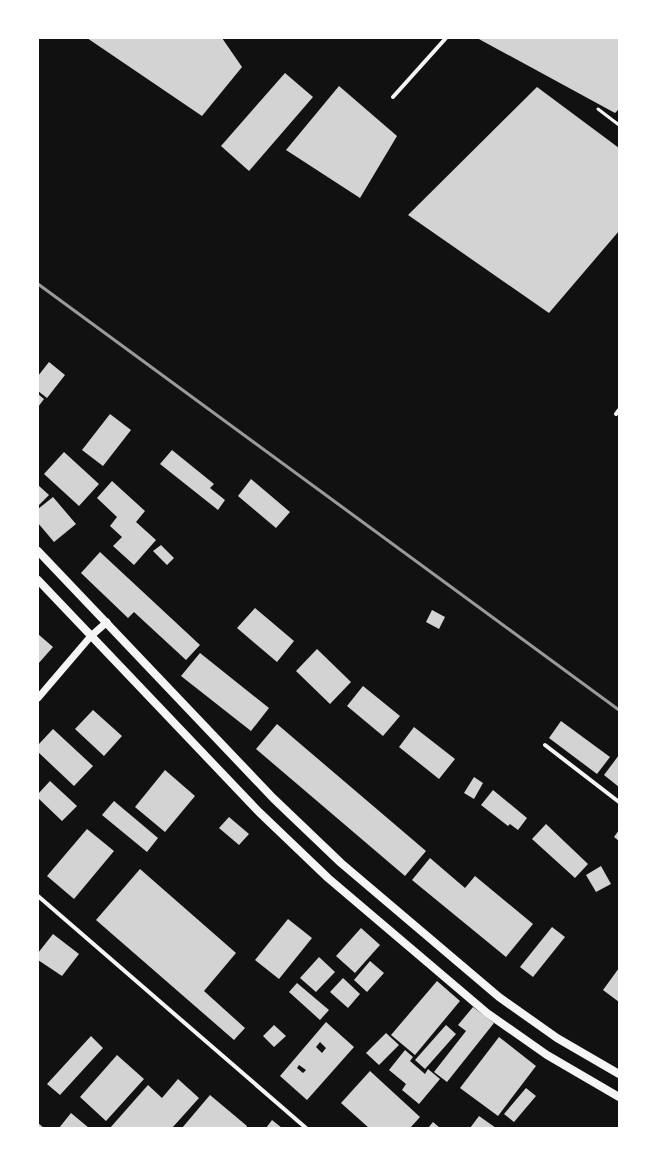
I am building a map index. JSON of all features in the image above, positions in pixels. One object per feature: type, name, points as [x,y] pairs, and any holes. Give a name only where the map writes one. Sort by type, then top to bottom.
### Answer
[{"type":"main road","points":[[38,551],[273,798],[341,864],[499,997],[557,1038],[619,1074]]},
{"type":"main road","points":[[38,580],[259,812],[334,883],[487,1013],[546,1055],[619,1097]]},
{"type":"street","points":[[393,97],[446,38]]},
{"type":"street","points":[[38,698],[91,636],[106,622]]},
{"type":"street","points":[[545,745],[619,802]]},
{"type":"street","points":[[38,896],[306,1128]]},
{"type":"lane","points":[[598,108],[619,125]]},
{"type":"building","points":[[87,38],[222,38],[242,67],[202,116]]},
{"type":"building","points":[[477,38],[619,38],[619,109],[615,113]]},
{"type":"building","points":[[285,73],[313,97],[249,171],[221,146]]},
{"type":"building","points":[[339,86],[397,136],[360,198],[286,150]]},
{"type":"building","points":[[537,87],[619,148],[619,231],[549,313],[408,215]]},
{"type":"building","points":[[49,362],[65,375],[47,398],[38,391],[38,376]]},
{"type":"building","points":[[38,394],[44,399],[38,407]]},
{"type":"building","points":[[110,414],[131,430],[103,466],[82,450]]},
{"type":"building","points":[[172,450],[214,484],[210,488],[225,500],[218,510],[160,464]]},
{"type":"building","points":[[64,452],[99,484],[79,506],[44,474]]},
{"type":"building","points":[[251,479],[290,512],[276,528],[238,496]]},
{"type":"building","points":[[112,481],[145,511],[136,522],[156,540],[134,565],[113,546],[122,537],[110,526],[117,517],[97,498]]},
{"type":"building","points":[[38,485],[49,495],[38,506]]},
{"type":"building","points":[[53,497],[76,524],[54,542],[38,523],[38,509]]},
{"type":"building","points":[[161,545],[174,558],[167,565],[153,551]]},
{"type":"building","points":[[100,552],[200,645],[186,660],[134,612],[128,618],[81,573]]},
{"type":"building","points":[[255,608],[294,641],[277,662],[237,628]]},
{"type":"building","points":[[432,610],[445,617],[439,629],[426,622]]},
{"type":"building","points":[[38,634],[53,647],[38,664]]},
{"type":"building","points":[[317,649],[351,682],[330,704],[296,671]]},
{"type":"building","points":[[200,653],[269,708],[251,731],[181,676]]},
{"type":"building","points":[[363,686],[400,716],[383,736],[347,706]]},
{"type":"building","points":[[93,710],[122,736],[104,756],[75,729]]},
{"type":"building","points":[[561,721],[610,757],[597,774],[549,738]]},
{"type":"building","points":[[277,724],[426,851],[405,876],[256,749]]},
{"type":"building","points":[[414,727],[455,759],[439,779],[399,747]]},
{"type":"building","points":[[53,729],[93,766],[74,786],[38,752],[38,745]]},
{"type":"building","points":[[619,755],[619,787],[604,775]]},
{"type":"building","points":[[165,770],[195,796],[165,832],[135,807]]},
{"type":"building","points":[[474,777],[483,783],[474,799],[464,793]]},
{"type":"building","points":[[50,781],[77,806],[62,821],[38,798],[38,794]]},
{"type":"building","points":[[493,790],[527,818],[518,830],[510,824],[508,826],[481,805]]},
{"type":"building","points":[[114,801],[158,838],[147,852],[102,815]]},
{"type":"building","points":[[229,817],[249,834],[239,845],[219,828]]},
{"type":"building","points":[[546,824],[588,864],[575,878],[532,839]]},
{"type":"building","points":[[87,829],[114,851],[74,899],[47,876]]},
{"type":"building","points":[[619,830],[619,841],[614,837]]},
{"type":"building","points":[[430,858],[465,888],[475,876],[533,924],[506,957],[412,880]]},
{"type":"building","points":[[601,866],[611,884],[596,892],[586,875]]},
{"type":"building","points":[[140,869],[236,953],[204,991],[245,1028],[234,1040],[96,920]]},
{"type":"building","points":[[288,919],[312,938],[279,979],[255,960]]},
{"type":"building","points":[[552,927],[565,937],[533,977],[520,967]]},
{"type":"building","points":[[361,928],[380,945],[355,973],[336,956]]},
{"type":"building","points":[[53,934],[79,954],[62,976],[38,960],[38,953]]},
{"type":"building","points":[[319,957],[335,972],[316,992],[300,978]]},
{"type":"building","points":[[370,961],[384,973],[367,992],[354,980]]},
{"type":"building","points":[[619,968],[619,1002],[603,990]]},
{"type":"building","points":[[343,978],[360,994],[348,1008],[330,992]]},
{"type":"building","points":[[437,981],[460,1001],[415,1055],[391,1035]]},
{"type":"building","points":[[297,983],[329,1010],[320,1020],[289,992]]},
{"type":"building","points":[[473,1007],[494,1023],[447,1082],[434,1072],[466,1031],[458,1025]]},
{"type":"building","points":[[326,1022],[354,1047],[307,1100],[280,1076]],"holes":[[[320,1042],[326,1048],[322,1053],[316,1047]],[[299,1065],[306,1070],[303,1073],[297,1068]]]},
{"type":"building","points":[[274,1025],[286,1036],[274,1047],[263,1036]]},
{"type":"building","points":[[446,1025],[456,1034],[425,1069],[415,1060]]},
{"type":"building","points":[[386,1033],[399,1045],[379,1065],[366,1053]]},
{"type":"building","points":[[91,1036],[103,1048],[60,1095],[47,1084]]},
{"type":"building","points":[[499,1037],[536,1066],[498,1116],[460,1088]]},
{"type":"building","points":[[405,1050],[413,1057],[410,1061],[425,1074],[428,1069],[440,1079],[419,1104],[402,1090],[406,1084],[389,1070]]},
{"type":"building","points":[[117,1055],[144,1079],[106,1121],[80,1097]]},
{"type":"building","points":[[370,1071],[420,1117],[410,1128],[369,1128],[341,1103]]},
{"type":"building","points":[[178,1079],[199,1098],[172,1128],[110,1128],[148,1085],[162,1098]]},
{"type":"building","points":[[526,1088],[536,1096],[514,1122],[504,1114]]},
{"type":"building","points":[[210,1095],[247,1126],[246,1128],[182,1128]]},
{"type":"building","points":[[71,1113],[89,1128],[59,1128]]},
{"type":"building","points":[[479,1116],[496,1128],[470,1128]]},
{"type":"building","points":[[272,1120],[282,1128],[266,1128]]},
{"type":"building","points":[[433,1122],[440,1128],[428,1128]]},
{"type":"building","points":[[38,1123],[44,1128],[38,1128]]},
{"type":"railway","points":[[38,284],[619,710]]}]
